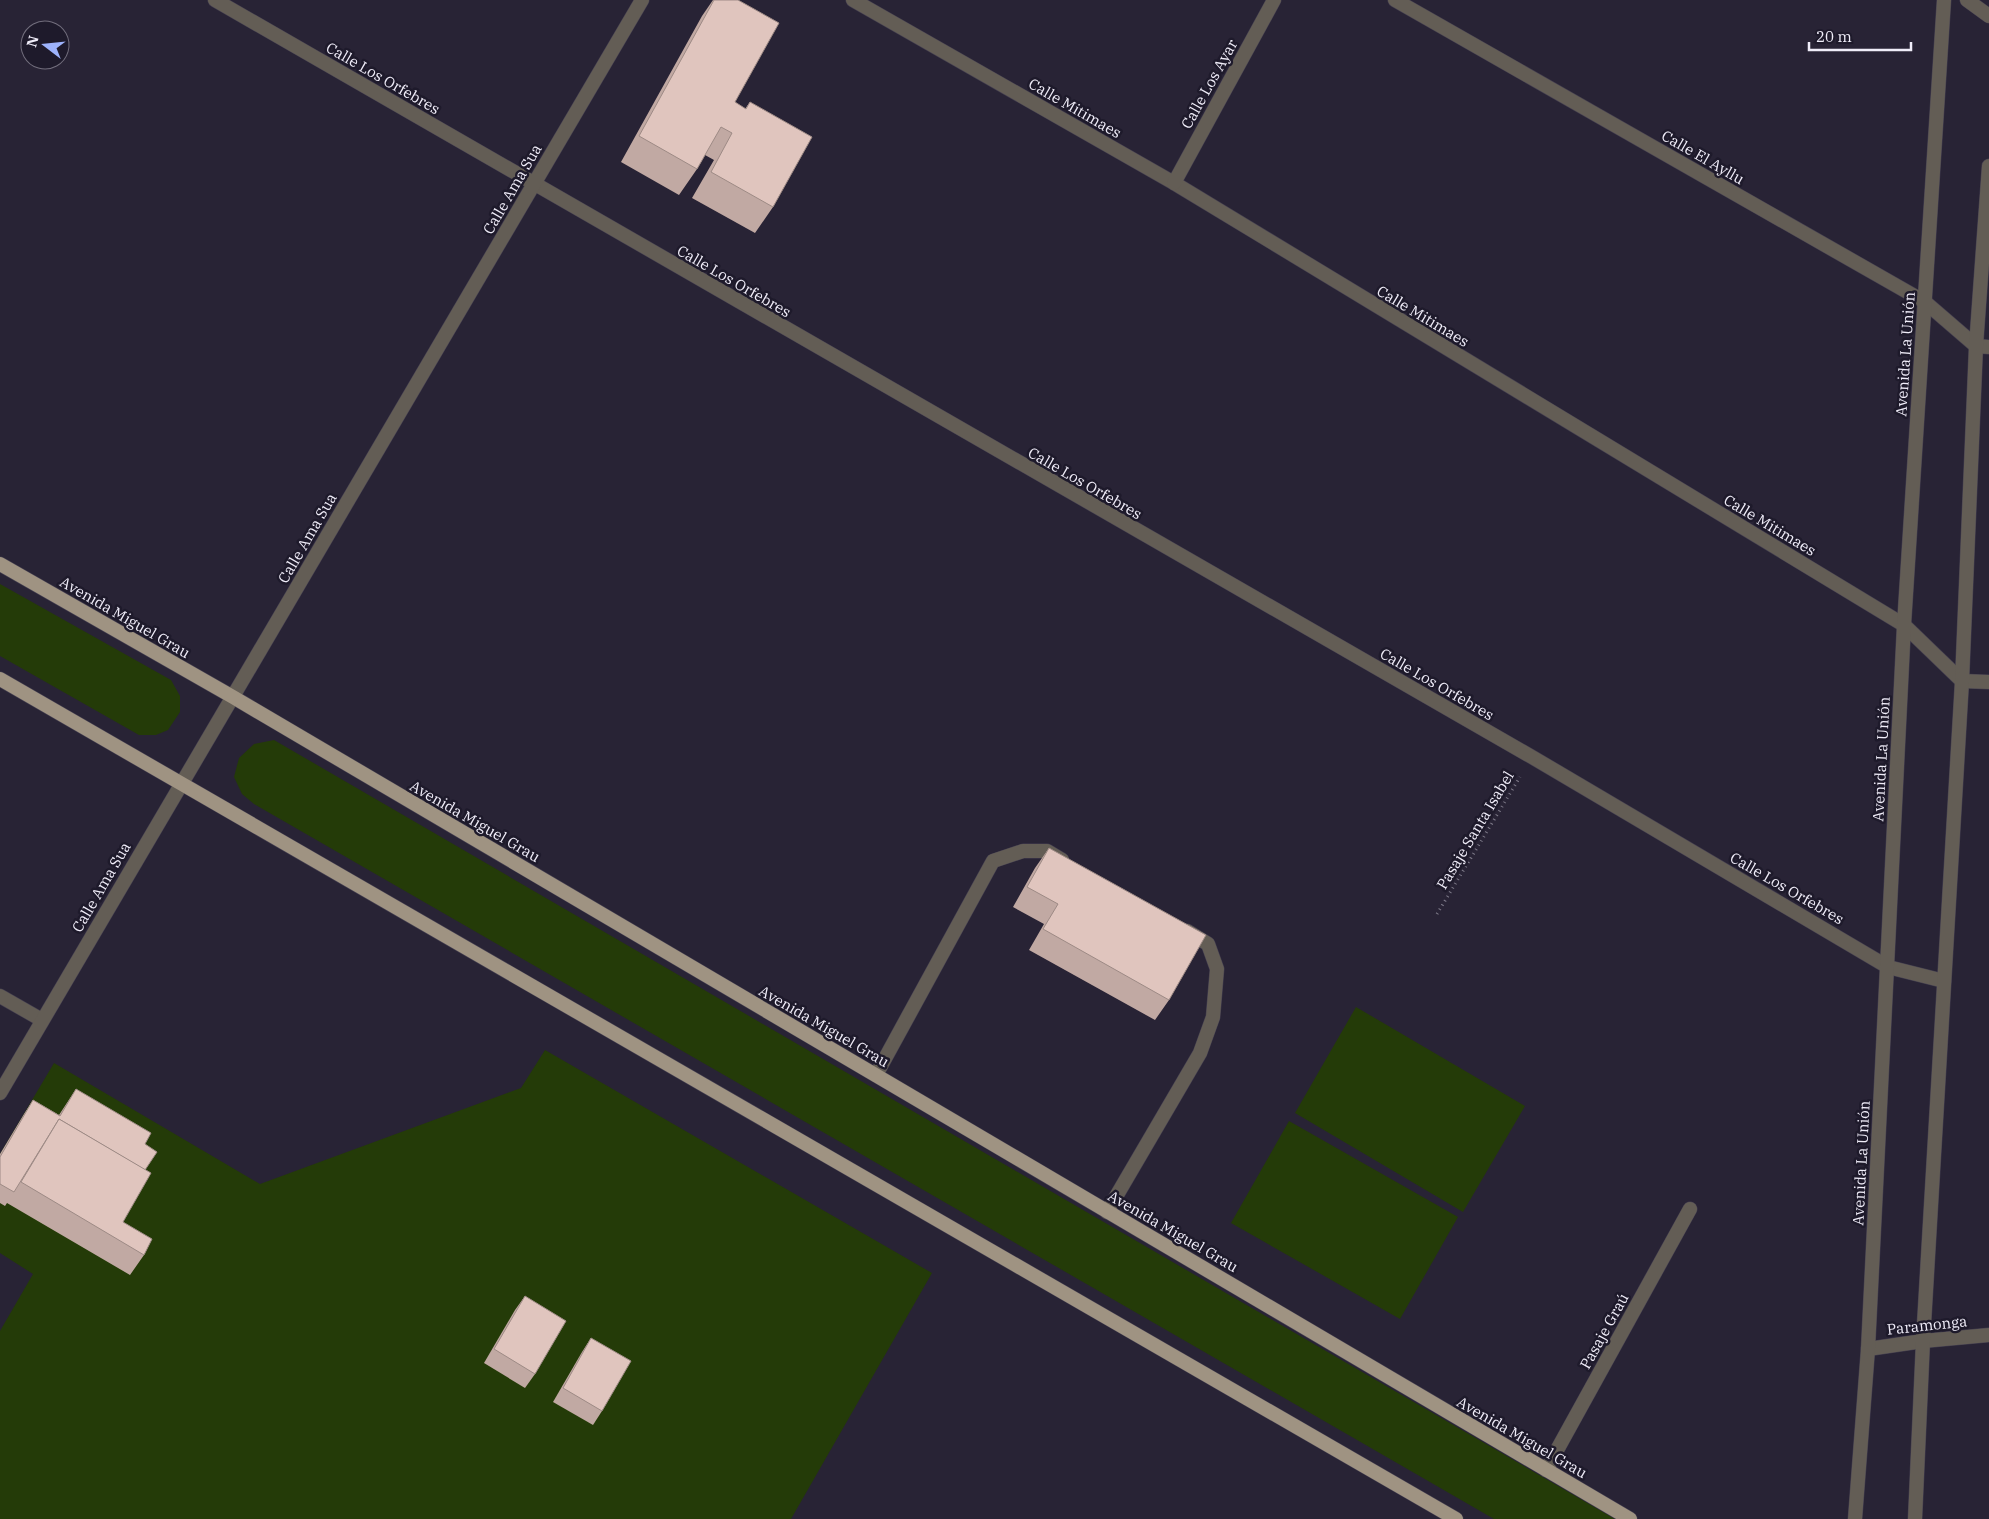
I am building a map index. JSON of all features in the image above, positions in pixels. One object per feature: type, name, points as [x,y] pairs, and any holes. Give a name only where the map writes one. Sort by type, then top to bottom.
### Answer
[{"type":"main road","name":"Avenida Miguel Grau","points":[[0,564],[233,697],[1630,1519]]},
{"type":"main road","points":[[0,679],[1456,1519]]},
{"type":"street","name":"Calle Los Orfebres","points":[[215,0],[1532,757],[1888,967],[1944,981]]},
{"type":"street","name":"Calle Ama Sua","points":[[0,1093],[642,0]]},
{"type":"street","name":"Calle Mitimaes","points":[[853,0],[1174,183],[1904,625],[1962,681]]},
{"type":"street","name":"Calle Los Ayar","points":[[1174,183],[1274,0]]},
{"type":"street","name":"Calle El Ayllu","points":[[1395,0],[1925,302],[1983,346]]},
{"type":"street","name":"Avenida La Unión","points":[[1855,1519],[1868,1349],[1904,625],[1944,0]]},
{"type":"street","points":[[1967,0],[1989,16]]},
{"type":"street","points":[[1915,1519],[1923,1341],[1983,346],[1989,166]]},
{"type":"street","points":[[1962,681],[1989,682]]},
{"type":"street","points":[[876,1075],[993,861],[1023,851],[1047,851],[1073,866]]},
{"type":"street","points":[[1107,1212],[1200,1053],[1213,1017],[1217,969],[1208,944],[1174,924]]},
{"type":"street","points":[[0,996],[42,1020]]},
{"type":"street","name":"Pasaje Graú","points":[[1546,1470],[1690,1209]]},
{"type":"street","name":"Paramonga","points":[[1868,1349],[1923,1341],[1989,1335]]},
{"type":"path","name":"Pasaje Santa Isabel","points":[[1437,914],[1532,757]]},
{"type":"green space","points":[[0,584],[171,680],[180,696],[180,712],[168,730],[156,735],[139,735],[0,656]]},
{"type":"green space","points":[[274,740],[1615,1519],[1494,1519],[254,804],[242,794],[234,777],[239,758],[254,744]]},
{"type":"green space","points":[[1356,1007],[1525,1106],[1463,1212],[1295,1113]]},
{"type":"green space","points":[[545,1050],[932,1273],[791,1519],[0,1519],[0,1331],[33,1274],[0,1253],[0,1154],[54,1063],[260,1184],[521,1088]]},
{"type":"green space","points":[[1289,1121],[1458,1217],[1400,1319],[1231,1223]]},
{"type":"building","points":[[714,0],[738,0],[779,23],[735,102],[746,109],[750,102],[812,137],[773,207],[711,172],[732,133],[721,127],[697,169],[639,136]]},
{"type":"building","points":[[1049,848],[1206,935],[1169,1000],[1043,929],[1058,904],[1027,887]]},
{"type":"building","points":[[76,1089],[151,1133],[145,1144],[157,1152],[145,1170],[59,1119],[14,1192],[0,1184],[0,1157],[33,1100],[60,1116]]},
{"type":"building","points":[[59,1119],[151,1173],[123,1222],[152,1239],[144,1255],[21,1182]]},
{"type":"building","points":[[525,1296],[566,1321],[535,1374],[494,1349]]},
{"type":"building","points":[[591,1338],[631,1361],[602,1411],[563,1388]]}]
